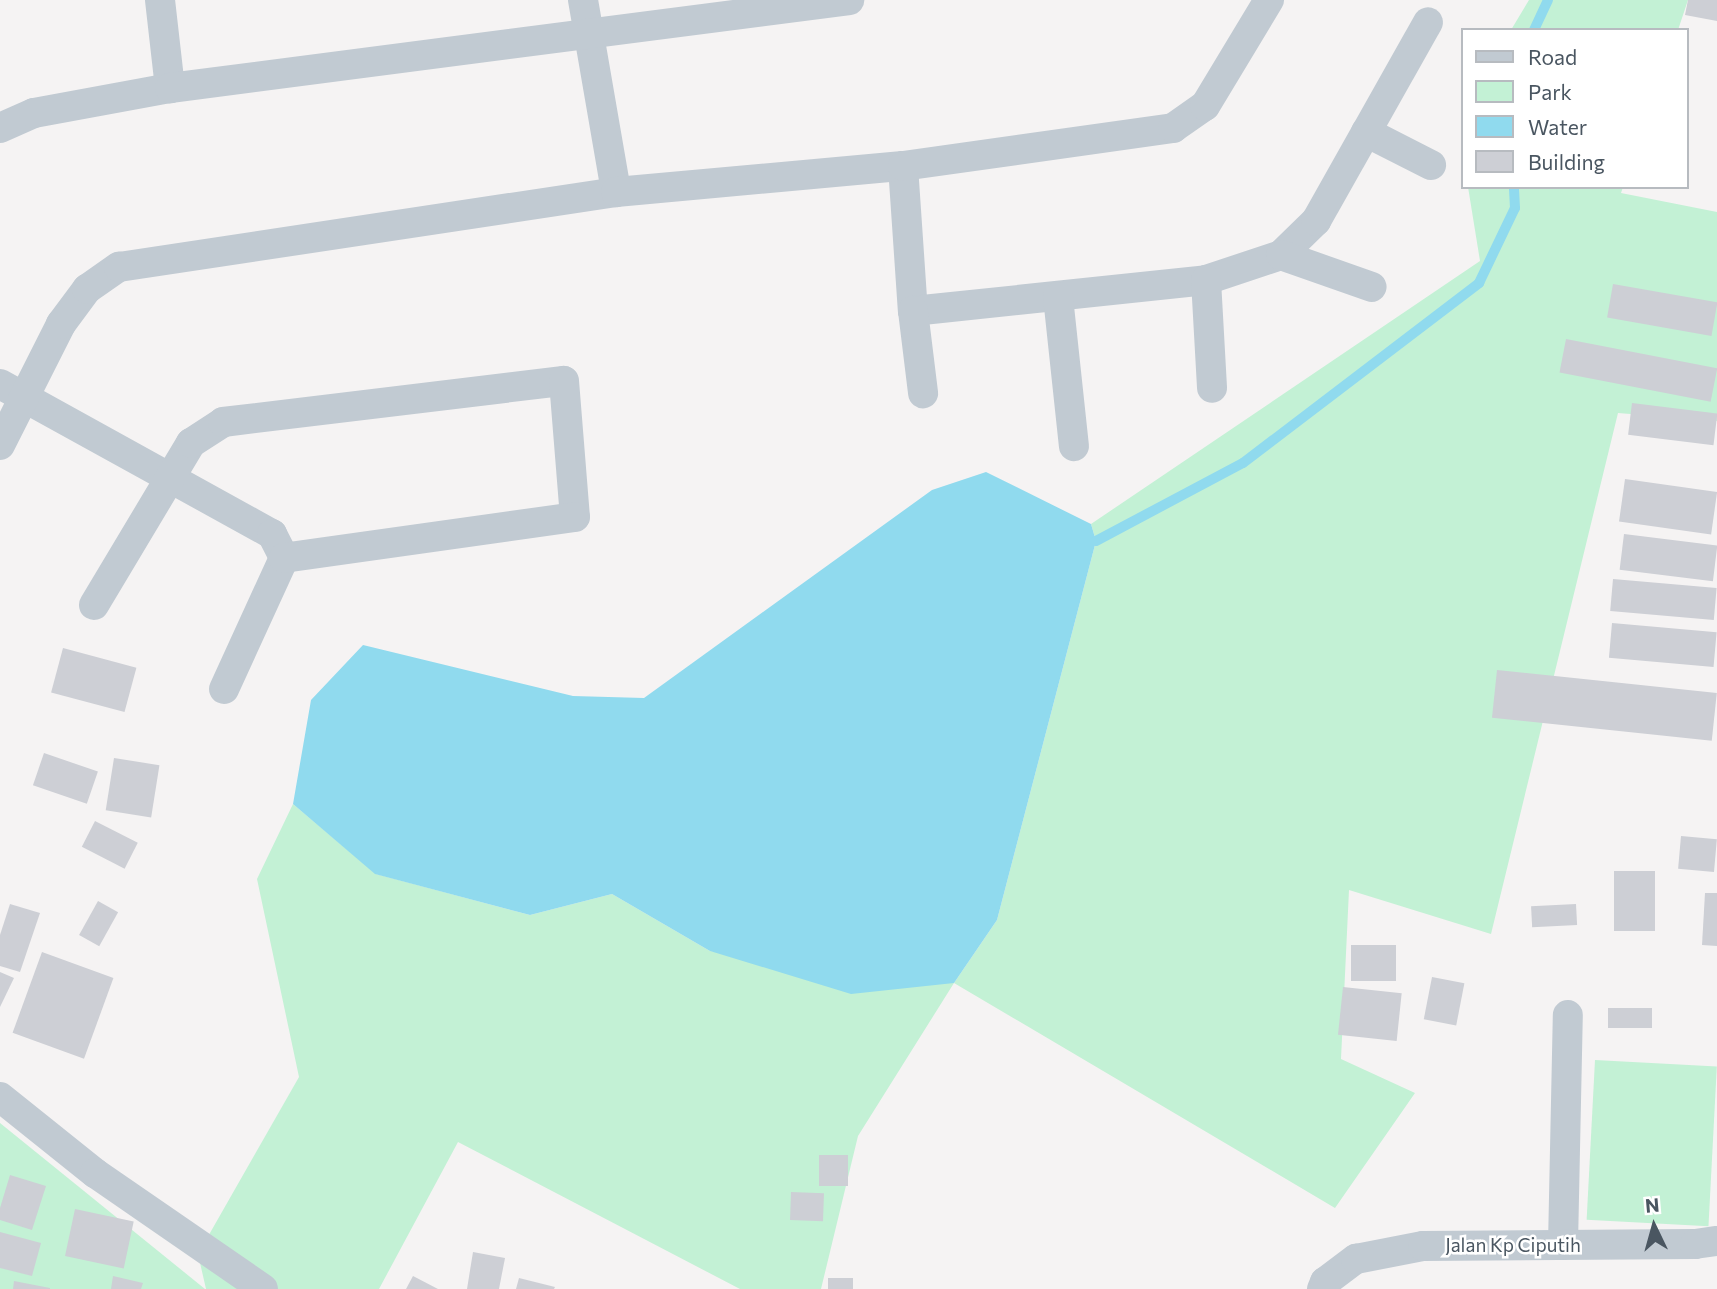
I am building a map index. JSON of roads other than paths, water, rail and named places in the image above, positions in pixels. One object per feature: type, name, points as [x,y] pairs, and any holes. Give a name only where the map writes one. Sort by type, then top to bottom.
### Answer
[{"type":"street","points":[[160,0],[170,88]]},
{"type":"street","points":[[583,0],[616,192]]},
{"type":"street","points":[[0,128],[34,113],[170,88],[849,0]]},
{"type":"street","points":[[0,445],[26,399],[61,324],[87,289],[119,267],[616,192],[902,166],[1173,128],[1205,106],[1269,0]]},
{"type":"street","points":[[913,311],[1206,280],[1281,255],[1316,221],[1428,22]]},
{"type":"street","points":[[1366,132],[1430,164]]},
{"type":"street","points":[[902,166],[913,311],[923,393]]},
{"type":"street","points":[[1281,255],[1372,287]]},
{"type":"street","points":[[1206,280],[1212,388]]},
{"type":"street","points":[[1058,297],[1074,446]]},
{"type":"street","points":[[94,605],[191,443],[223,422],[564,381],[575,517],[284,558]]},
{"type":"street","points":[[0,384],[272,534],[284,558]]},
{"type":"street","points":[[224,689],[284,558]]},
{"type":"street","points":[[1563,1245],[1569,1015]]},
{"type":"street","points":[[0,1097],[95,1173],[263,1289]]},
{"type":"street","name":"Jalan Kp Ciputih","points":[[1322,1289],[1325,1282],[1356,1259],[1423,1245],[1717,1241]]},
{"type":"water","points":[[986,472],[1091,524],[1096,541],[997,920],[954,983],[851,994],[710,951],[612,894],[530,915],[375,874],[293,804],[311,700],[363,645],[573,696],[644,698],[932,490]]},
{"type":"waterway","points":[[1535,28],[1548,0]]},
{"type":"waterway","points":[[1096,541],[1243,463],[1479,283],[1515,208],[1514,189]]}]
